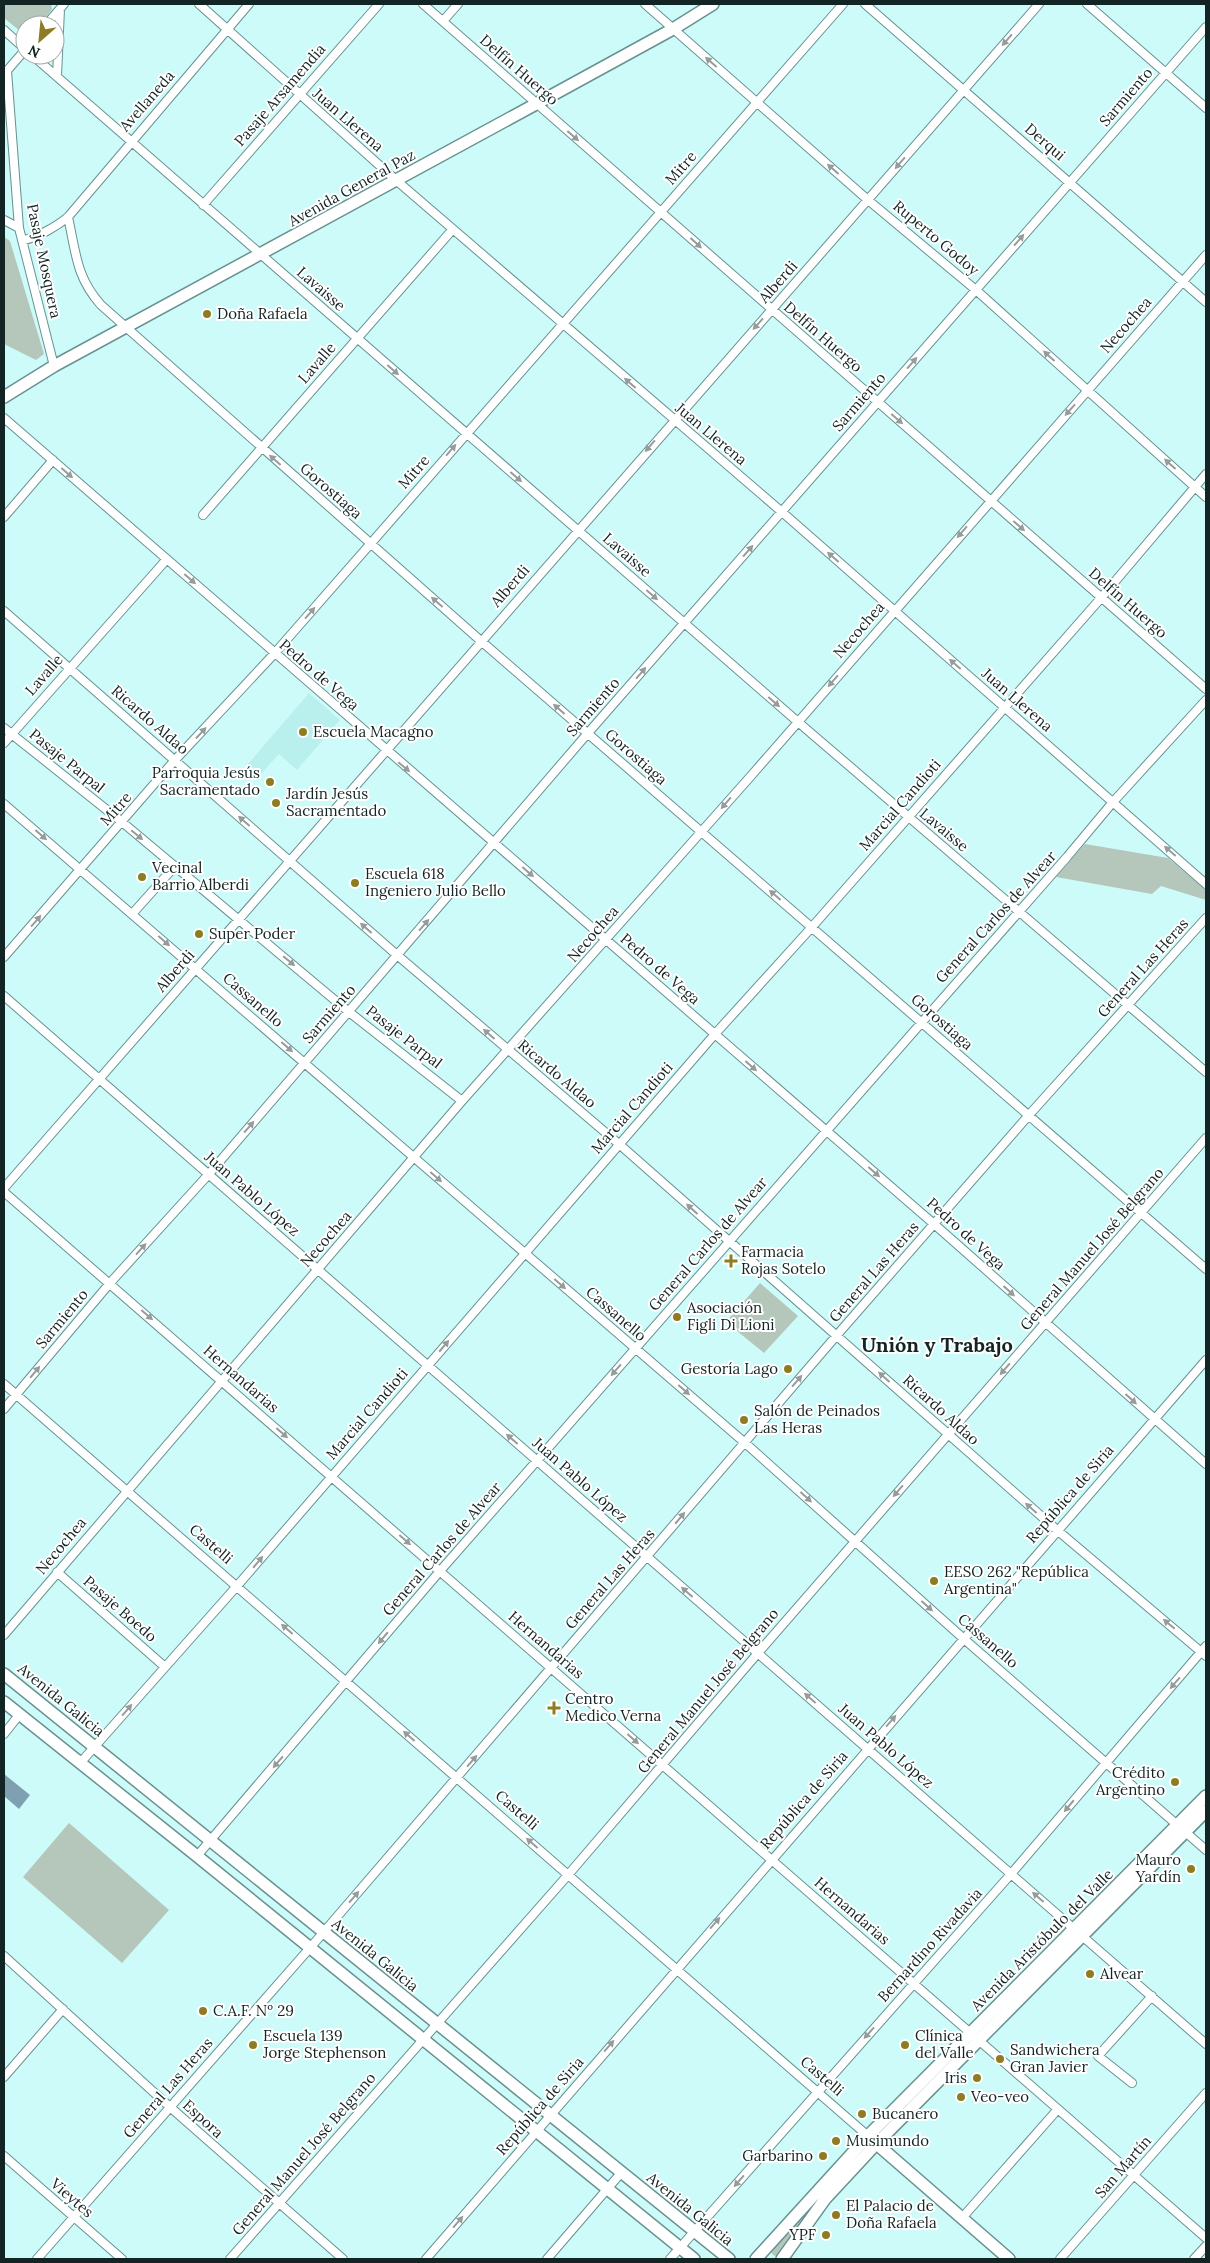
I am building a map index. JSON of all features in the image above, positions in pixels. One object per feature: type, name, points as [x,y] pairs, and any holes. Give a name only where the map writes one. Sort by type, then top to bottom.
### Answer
[{"type":"main road","name":"Avenida General Paz","points":[[4,397],[54,366],[536,104],[713,4]]},
{"type":"main road","name":"Avenida Galicia","points":[[4,1674],[729,2259]]},
{"type":"main road","points":[[4,1702],[311,1947],[694,2259]]},
{"type":"main road","name":"Avenida Aristóbulo del Valle","points":[[1182,1829],[1206,1796]]},
{"type":"main road","name":"Avenida Aristóbulo del Valle","points":[[782,2259],[825,2199],[872,2140],[979,2041],[1079,1933],[1182,1829],[1206,1811]]},
{"type":"main road","name":"Avenida Aristóbulo del Valle","points":[[756,2259],[767,2255],[970,2033],[1079,1933]]},
{"type":"main road","name":"Castelli","points":[[872,2140],[1009,2259]]},
{"type":"street","name":"Juan Llerena","points":[[199,4],[228,28],[299,95],[673,420],[782,512],[1206,884]]},
{"type":"street","name":"Avellaneda","points":[[68,217],[130,141],[249,4]]},
{"type":"street","name":"Pasaje Arsamendia","points":[[203,205],[379,4]]},
{"type":"street","name":"Delfín Huergo","points":[[423,4],[1206,689]]},
{"type":"street","points":[[443,21],[458,4]]},
{"type":"street","name":"Ruperto Godoy","points":[[645,4],[868,200],[976,290],[1206,497]]},
{"type":"street","name":"Mitre","points":[[4,957],[175,760],[274,654],[843,4]]},
{"type":"street","name":"Derqui","points":[[865,4],[1206,302]]},
{"type":"street","name":"Alberdi","points":[[4,1190],[385,750],[1039,4]]},
{"type":"street","points":[[1087,4],[1206,108]]},
{"type":"street","points":[[56,76],[62,6]]},
{"type":"street","name":"Sarmiento","points":[[4,1409],[110,1283],[208,1175],[588,734],[1206,26]]},
{"type":"street","points":[[4,30],[15,40]]},
{"type":"street","points":[[5,73],[15,61]]},
{"type":"street","name":"Lavaisse","points":[[43,65],[684,624],[908,817],[1130,1004],[1206,1072]]},
{"type":"street","name":"Pasaje Mosquera","points":[[5,73],[19,228],[54,366]]},
{"type":"street","points":[[22,240],[34,239],[43,230],[59,224],[68,217]]},
{"type":"street","name":"Gorostiaga","points":[[68,217],[80,272],[87,289],[125,327],[481,641],[1206,1269]]},
{"type":"street","points":[[4,222],[19,228]]},
{"type":"street","name":"Lavalle","points":[[203,515],[453,229]]},
{"type":"street","name":"Necochea","points":[[4,1635],[462,1101],[798,722],[1206,255]]},
{"type":"street","name":"Pedro de Vega","points":[[4,418],[274,654],[826,1130],[1206,1464]]},
{"type":"street","points":[[4,516],[53,460]]},
{"type":"street","name":"Marcial Candioti","points":[[81,1762],[237,1586],[523,1252],[1101,598],[1206,474]]},
{"type":"street","name":"Lavalle","points":[[4,743],[167,559]]},
{"type":"street","name":"Ricardo Aldao","points":[[4,610],[397,955],[619,1144],[1056,1530],[1205,1651]]},
{"type":"street","name":"General Carlos de Alvear","points":[[197,1856],[440,1571],[728,1241],[1113,802],[1206,700]]},
{"type":"street","name":"Pasaje Parpal","points":[[4,728],[122,822],[349,1012],[462,1101]]},
{"type":"street","name":"Cassanello","points":[[4,804],[133,913],[744,1442],[963,1638],[1206,1850]]},
{"type":"street","points":[[133,913],[175,866]]},
{"type":"street","name":"General Las Heras","points":[[37,2259],[324,1933],[837,1335],[1029,1115],[1206,918]]},
{"type":"street","name":"Juan Pablo López","points":[[4,996],[1206,2044]]},
{"type":"street","name":"General Manuel José Belgrano","points":[[230,2259],[568,1875],[758,1653],[1206,1138]]},
{"type":"street","name":"Hernandarias","points":[[4,1190],[1206,2238]]},
{"type":"street","name":"República de Siria","points":[[426,2259],[1056,1530],[1206,1360]]},
{"type":"street","name":"Castelli","points":[[4,1384],[872,2140]]},
{"type":"street","name":"Pasaje Boedo","points":[[57,1572],[165,1667]]},
{"type":"street","name":"Bernardino Rivadavia","points":[[670,2259],[1011,1874],[1106,1762],[1205,1651]]},
{"type":"street","points":[[4,1734],[19,1715]]},
{"type":"street","name":"Espora","points":[[4,1956],[170,2107],[342,2259]]},
{"type":"street","points":[[1132,2083],[1098,2056],[1152,1996]]},
{"type":"street","points":[[4,2077],[63,2009]]},
{"type":"street","name":"San Martín","points":[[1060,2259],[1206,2093]]},
{"type":"street","points":[[962,2218],[1058,2109]]},
{"type":"street","name":"Vieytes","points":[[4,2156],[122,2259]]},
{"type":"street","points":[[548,2259],[622,2173]]},
{"type":"street","points":[[1194,2259],[1206,2246]]},
{"type":"shaded area","name":"Escuela Macagno","points":[[309,693],[340,720],[297,770],[279,754],[261,774],[248,764]]},
{"type":"shaded area","points":[[4,1774],[30,1795],[19,1809],[4,1796]]},
{"type":"green space","points":[[4,4],[51,4],[52,9],[48,15],[15,15],[15,27],[4,18]]},
{"type":"green space","points":[[4,237],[10,241],[44,354],[36,360],[4,344]]},
{"type":"green space","points":[[1085,844],[1168,858],[1206,890],[1206,900],[1161,886],[1152,894],[1056,877]]},
{"type":"green space","points":[[760,1283],[798,1316],[764,1353],[726,1322]]},
{"type":"green space","points":[[69,1823],[169,1910],[122,1963],[23,1877]]},
{"type":"green space","points":[[827,2189],[779,2257],[773,2255],[770,2250]]},
{"type":"place","name":"Doña Rafaela","points":[[207,314]]},
{"type":"place","name":"Escuela Macagno","points":[[303,732]]},
{"type":"place","name":"Parroquia Jesús Sacramentado","points":[[270,782]]},
{"type":"place","name":"Jardín Jesús Sacramentado","points":[[276,803]]},
{"type":"place","name":"Vecinal Barrio Alberdi","points":[[142,877]]},
{"type":"place","name":"Escuela 618 Ingeniero Julio Bello","points":[[355,883]]},
{"type":"place","name":"Super Poder","points":[[199,934]]},
{"type":"place","name":"Farmacia Rojas Sotelo","points":[[731,1261]]},
{"type":"place","name":"Asociación Figli Di Lioni","points":[[677,1317]]},
{"type":"place","name":"Gestoría Lago","points":[[788,1369]]},
{"type":"place","name":"Salón de Peinados Las Heras","points":[[744,1420]]},
{"type":"place","name":"EESO 262 \"República Argentina\"","points":[[934,1581]]},
{"type":"place","name":"Centro Medico Verna","points":[[554,1708]]},
{"type":"place","name":"Crédito Argentino","points":[[1175,1782]]},
{"type":"place","name":"Mauro Yardín","points":[[1191,1869]]},
{"type":"place","name":"Alvear","points":[[1090,1974]]},
{"type":"place","name":"C.A.F. Nº 29","points":[[203,2011]]},
{"type":"place","name":"Escuela 139 Jorge Stephenson","points":[[253,2045]]},
{"type":"place","name":"Clínica del Valle","points":[[905,2045]]},
{"type":"place","name":"Sandwichera Gran Javier","points":[[1000,2059]]},
{"type":"place","name":"Iris","points":[[977,2078]]},
{"type":"place","name":"Veo-veo","points":[[961,2097]]},
{"type":"place","name":"Bucanero","points":[[862,2114]]},
{"type":"place","name":"Musimundo","points":[[836,2141]]},
{"type":"place","name":"Garbarino","points":[[823,2156]]},
{"type":"place","name":"El Palacio de Doña Rafaela","points":[[836,2215]]},
{"type":"place","name":"YPF","points":[[826,2235]]},
{"type":"district","name":"Unión y Trabajo","points":[[937,1345]]}]
